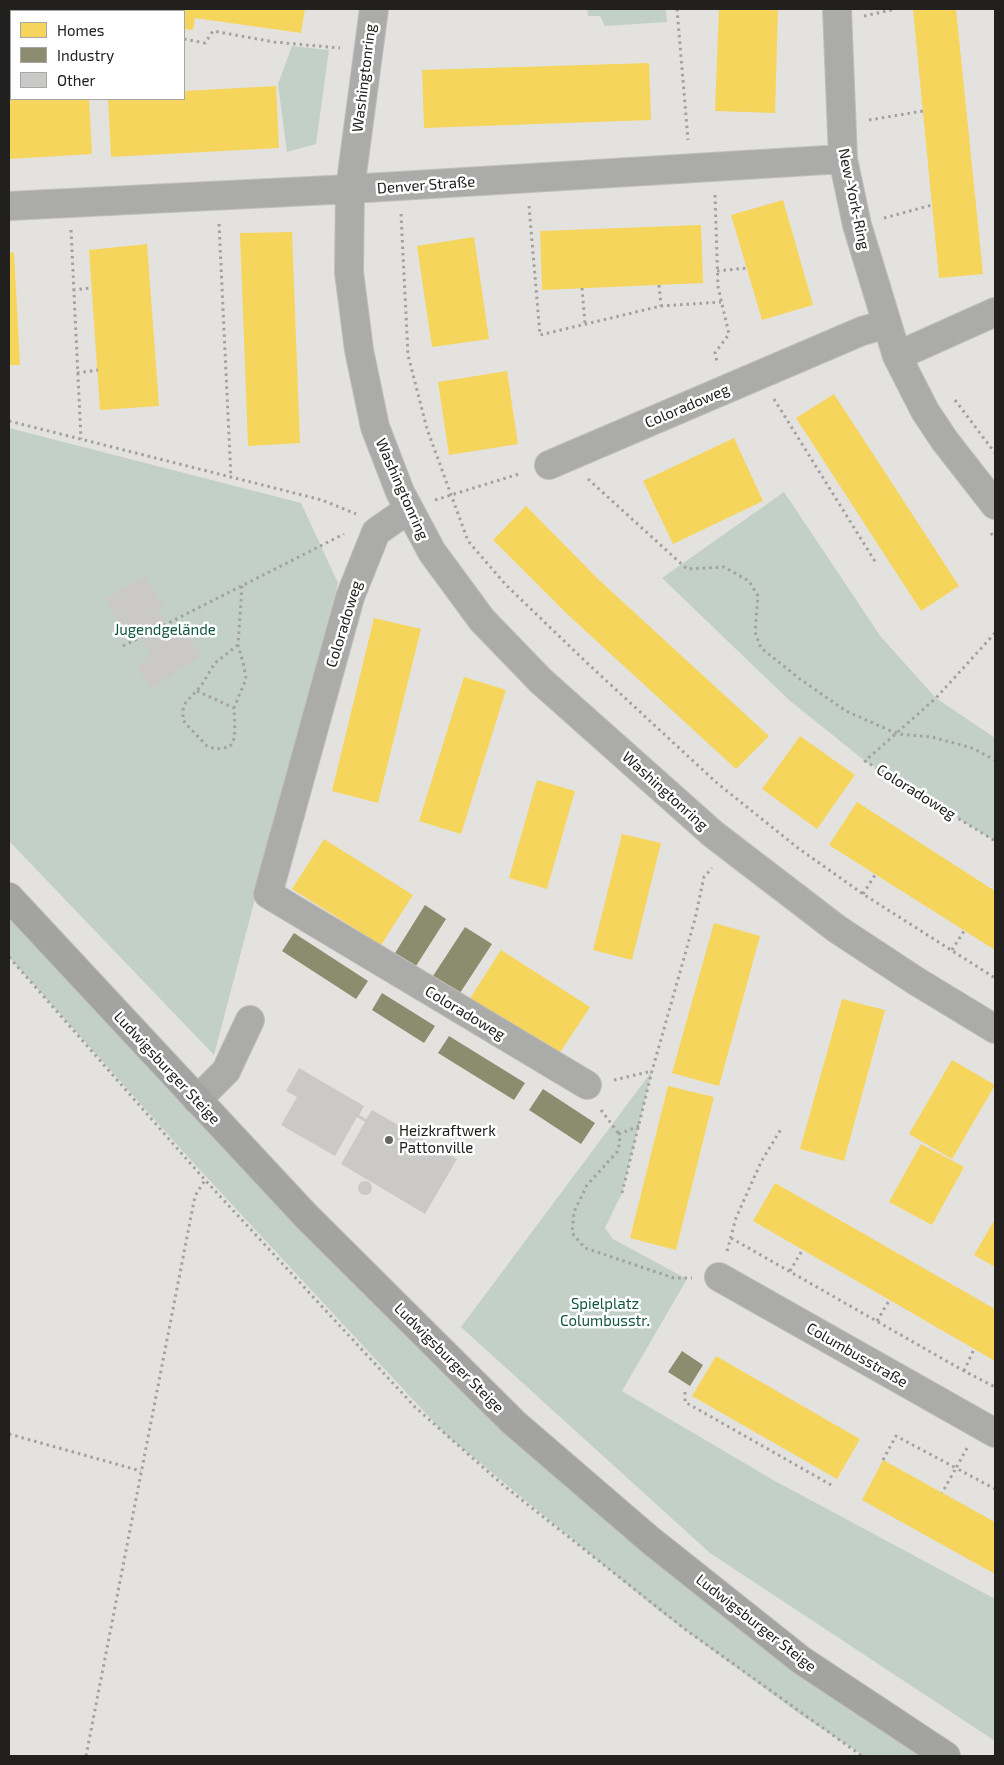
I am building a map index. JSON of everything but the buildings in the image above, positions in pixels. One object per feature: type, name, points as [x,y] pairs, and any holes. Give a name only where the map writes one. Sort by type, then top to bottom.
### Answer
[{"type":"main road","name":"Ludwigsburger Steige","points":[[9,897],[306,1216],[513,1422],[650,1540],[801,1660],[946,1756]]},
{"type":"street","name":"Washingtonring","points":[[374,9],[350,190],[350,272],[360,350],[374,427],[400,492],[432,552],[482,620],[541,681],[713,834],[837,928],[916,981],[995,1029]]},
{"type":"street","name":"New-York-Ring","points":[[836,9],[842,159],[857,225],[896,356],[924,411],[995,506]]},
{"type":"street","name":"Denver Straße","points":[[9,206],[350,190],[842,159]]},
{"type":"street","points":[[896,356],[995,312]]},
{"type":"street","name":"Coloradoweg","points":[[557,462],[862,331],[887,324]]},
{"type":"street","points":[[376,532],[409,509]]},
{"type":"street","name":"Coloradoweg","points":[[376,532],[350,597],[268,894],[586,1085]]},
{"type":"street","points":[[197,1100],[226,1071],[250,1020]]},
{"type":"street","name":"Columbusstraße","points":[[719,1277],[987,1428]]},
{"type":"path","points":[[677,9],[702,168],[718,287],[729,334],[715,352],[725,390]]},
{"type":"path","points":[[185,39],[205,43],[213,31],[274,42],[368,50]]},
{"type":"path","points":[[841,123],[923,111]]},
{"type":"path","points":[[527,178],[540,335],[660,306],[721,302]]},
{"type":"path","points":[[399,186],[408,356],[427,429],[468,541],[506,585],[717,783],[798,848],[863,894],[995,978]]},
{"type":"path","points":[[857,225],[932,205]]},
{"type":"path","points":[[219,222],[231,478]]},
{"type":"path","points":[[71,224],[81,439]]},
{"type":"path","points":[[717,270],[747,268]]},
{"type":"path","points":[[659,285],[660,306]]},
{"type":"path","points":[[73,290],[91,288]]},
{"type":"path","points":[[582,288],[585,324]]},
{"type":"path","points":[[77,373],[98,370]]},
{"type":"path","points":[[759,375],[876,563]]},
{"type":"path","points":[[952,397],[995,453]]},
{"type":"path","points":[[9,421],[322,500],[371,520],[376,532],[342,534],[123,646]]},
{"type":"path","points":[[409,509],[557,462],[687,569],[724,567],[749,581],[758,596],[755,632],[761,648],[800,680],[846,711],[898,734],[940,739],[972,748],[995,760]]},
{"type":"path","points":[[238,645],[215,663],[201,686],[186,702],[183,710],[183,720],[207,746],[220,749],[229,747],[233,742],[235,731],[234,708],[246,679],[238,645],[242,585]]},
{"type":"path","name":"Coloradoweg","points":[[995,633],[936,698],[898,734],[865,761],[995,841]]},
{"type":"path","points":[[197,691],[234,708]]},
{"type":"path","points":[[622,1193],[652,1071],[695,919],[704,877],[730,846]]},
{"type":"path","points":[[863,894],[875,875]]},
{"type":"path","points":[[952,950],[964,931]]},
{"type":"path","points":[[9,957],[205,1180],[415,1407],[503,1485],[686,1630],[862,1756]]},
{"type":"path","points":[[586,1085],[652,1071]]},
{"type":"path","points":[[639,1126],[619,1134],[620,1142],[617,1152],[588,1185],[574,1212],[572,1233],[585,1248],[674,1278],[719,1277],[736,1218],[761,1162],[781,1128]]},
{"type":"path","points":[[86,1756],[195,1196],[205,1180]]},
{"type":"path","points":[[730,1238],[790,1270],[995,1387]]},
{"type":"path","points":[[790,1270],[803,1249]]},
{"type":"path","points":[[877,1321],[890,1298]]},
{"type":"path","points":[[964,1371],[974,1349]]},
{"type":"path","points":[[685,1392],[685,1402],[833,1486]]},
{"type":"path","points":[[942,1493],[956,1468],[987,1428]]},
{"type":"path","points":[[9,1434],[141,1471]]},
{"type":"path","points":[[883,1460],[896,1436],[995,1490]]},
{"type":"green space","points":[[587,9],[666,9],[667,22],[605,26],[600,16],[588,16]]},
{"type":"green space","points":[[292,46],[329,50],[316,144],[287,152],[278,84]]},
{"type":"green space","name":"Jugendgelände","points":[[9,428],[301,503],[338,583],[214,1055],[9,841]]},
{"type":"green space","points":[[784,492],[881,637],[936,698],[995,738],[995,841],[865,761],[789,700],[662,578]]},
{"type":"green space","points":[[9,913],[291,1219],[421,1351],[508,1433],[926,1756],[864,1756],[801,1715],[658,1610],[444,1433],[199,1169],[9,957]]},
{"type":"green space","name":"Spielplatz Columbusstr.","points":[[652,1071],[622,1193],[605,1228],[613,1239],[687,1279],[622,1391],[775,1481],[995,1599],[995,1741],[710,1553],[461,1327]]},
{"type":"place","name":"Heizkraftwerk Pattonville","points":[[389,1140]]}]
